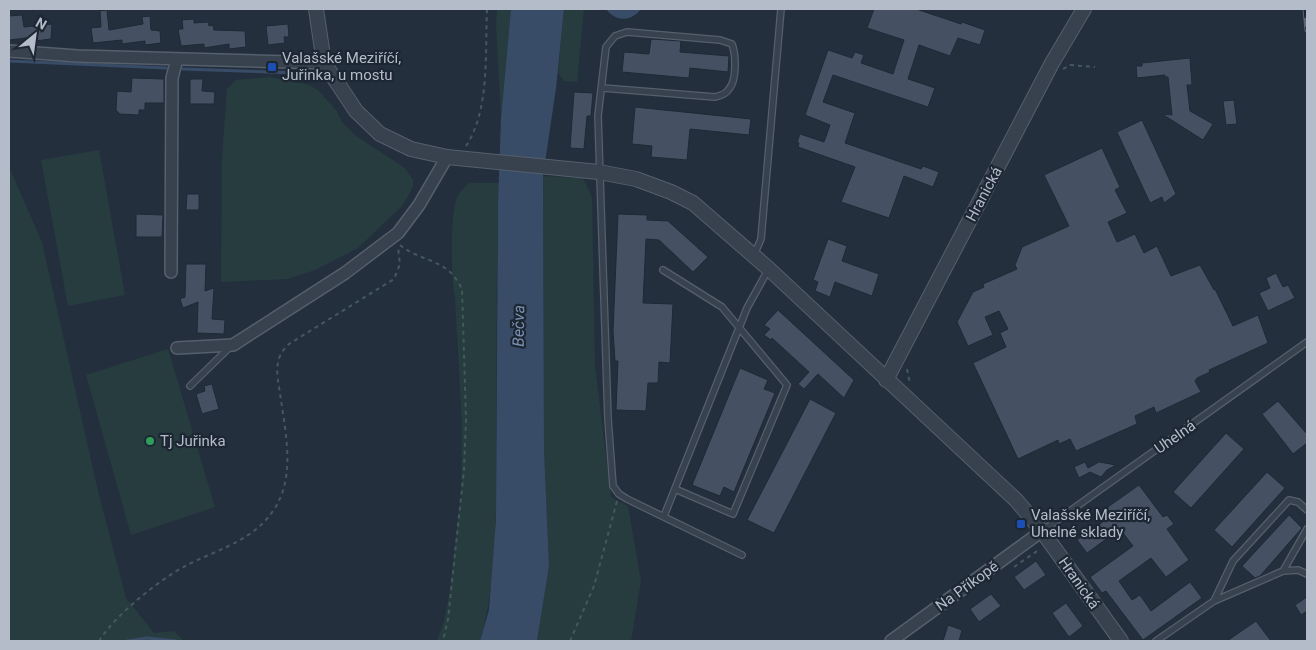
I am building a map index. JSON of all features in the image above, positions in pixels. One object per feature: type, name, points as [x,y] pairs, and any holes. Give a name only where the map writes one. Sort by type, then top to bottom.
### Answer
[{"type":"street","points":[[9,52],[324,63],[316,9]]},
{"type":"street","name":"Hranická","points":[[886,380],[1052,63],[1084,9]]},
{"type":"street","points":[[172,272],[172,78],[177,59]]},
{"type":"street","name":"Hranická","points":[[324,63],[356,111],[380,134],[411,149],[458,159],[599,172],[647,182],[685,199],[707,213],[1017,501],[1042,531],[1121,641]]},
{"type":"street","points":[[177,348],[233,345],[345,273],[398,233],[458,159]]},
{"type":"street","name":"Na Příkopě","points":[[891,641],[1042,531]]},
{"type":"lane","points":[[754,255],[760,239],[781,9]]},
{"type":"lane","points":[[602,88],[715,97],[728,91],[732,85],[735,53],[732,44],[727,41],[627,32],[614,36],[606,47],[598,116],[608,419],[612,480],[619,494],[742,555]]},
{"type":"lane","points":[[664,516],[747,308],[769,269]]},
{"type":"lane","points":[[663,270],[722,307],[787,385],[733,514],[675,489]]},
{"type":"lane","name":"Uhelná","points":[[1042,531],[1307,342]]},
{"type":"lane","points":[[190,386],[233,345]]},
{"type":"lane","points":[[1214,600],[1233,560],[1289,500],[1298,502],[1307,510]]},
{"type":"lane","points":[[1283,571],[1307,529]]},
{"type":"lane","points":[[1156,641],[1214,600],[1283,571],[1298,570],[1307,574]]},
{"type":"path","points":[[458,159],[475,132],[481,111],[487,9]]},
{"type":"path","points":[[1057,73],[1070,66],[1095,67]]},
{"type":"path","points":[[99,641],[107,628],[136,601],[186,566],[243,539],[266,521],[276,506],[287,474],[288,452],[277,370],[280,354],[289,344],[394,279],[400,264],[397,242],[410,254],[431,261],[450,271],[462,288],[466,418],[464,470],[448,620],[443,641]]},
{"type":"path","points":[[907,363],[906,370],[910,386]]},
{"type":"path","points":[[570,641],[601,564],[619,494]]},
{"type":"path","points":[[1007,571],[1040,548],[1045,556]]},
{"type":"green space","points":[[497,9],[511,9],[501,118],[496,26]]},
{"type":"green space","points":[[564,9],[584,9],[577,82],[564,81],[558,73]]},
{"type":"green space","points":[[270,77],[309,85],[318,90],[336,110],[343,123],[356,136],[405,168],[413,180],[413,187],[403,205],[358,248],[315,270],[288,279],[221,282],[222,157],[227,89],[236,80]]},
{"type":"green space","points":[[99,150],[125,295],[68,306],[41,160]]},
{"type":"green space","points":[[9,167],[42,242],[98,491],[126,598],[154,633],[174,631],[184,641],[9,641]]},
{"type":"green space","points":[[543,176],[583,178],[592,197],[595,366],[611,497],[628,506],[641,581],[631,641],[537,641],[549,566],[544,449]]},
{"type":"green space","points":[[469,183],[499,183],[495,538],[491,590],[480,641],[437,641],[449,597],[461,495],[462,425],[452,232],[457,198]]},
{"type":"green space","name":"Tj Juřinka","points":[[168,349],[215,507],[131,535],[86,375]]},
{"type":"water","name":"Bečva","points":[[511,9],[564,9],[556,88],[543,176],[544,449],[549,566],[537,641],[480,641],[489,610],[496,520],[498,204],[501,118]]},
{"type":"water","points":[[606,9],[641,9],[633,16],[624,19],[614,16]]},
{"type":"building","points":[[874,9],[916,9],[985,30],[980,45],[958,38],[950,56],[919,45],[908,79],[935,88],[928,107],[833,75],[823,102],[855,113],[845,143],[921,169],[923,166],[939,172],[933,187],[904,176],[889,218],[841,202],[855,167],[798,147],[799,143],[797,142],[800,134],[824,142],[830,125],[805,115],[828,50],[852,58],[855,52],[864,55],[861,63],[893,74],[904,40],[867,28]]},
{"type":"building","points":[[107,10],[109,30],[143,24],[142,17],[150,16],[151,30],[160,31],[161,43],[145,45],[145,41],[122,44],[122,40],[93,43],[91,28],[101,27],[100,11]]},
{"type":"building","points":[[22,15],[24,27],[52,24],[51,39],[35,41],[35,37],[9,40],[9,16]]},
{"type":"building","points":[[194,19],[194,23],[208,22],[209,26],[213,25],[214,30],[245,31],[246,47],[229,49],[229,44],[204,48],[204,44],[181,46],[178,29],[183,29],[182,20]]},
{"type":"building","points":[[288,24],[289,37],[284,37],[285,43],[268,45],[266,26]]},
{"type":"building","points":[[651,39],[681,41],[680,52],[729,56],[728,72],[690,68],[689,78],[622,72],[624,52],[649,54]]},
{"type":"building","points":[[1190,58],[1192,85],[1187,85],[1190,111],[1213,124],[1203,140],[1162,114],[1172,115],[1168,77],[1165,77],[1165,75],[1137,78],[1136,66],[1142,66],[1142,63]]},
{"type":"building","points":[[132,78],[164,79],[164,103],[145,103],[145,110],[139,110],[139,115],[120,114],[116,110],[117,91],[131,92]]},
{"type":"building","points":[[190,79],[203,79],[202,91],[215,92],[214,104],[190,104]]},
{"type":"building","points":[[574,92],[593,93],[591,116],[587,116],[584,149],[570,148]]},
{"type":"building","points":[[1234,100],[1237,124],[1226,125],[1223,101]]},
{"type":"building","points":[[635,107],[751,119],[749,135],[690,129],[687,160],[651,157],[652,146],[632,144]]},
{"type":"building","points":[[1142,120],[1176,194],[1164,203],[1162,197],[1150,203],[1117,132]]},
{"type":"building","points":[[1102,148],[1120,187],[1115,190],[1127,213],[1108,222],[1117,242],[1135,234],[1144,253],[1157,246],[1171,276],[1200,265],[1215,289],[1233,326],[1258,315],[1268,343],[1209,370],[1210,372],[1197,378],[1195,381],[1201,392],[1156,413],[1154,407],[1135,416],[1137,424],[1076,451],[1070,439],[1059,444],[1058,440],[1018,459],[973,363],[1006,347],[1000,333],[1008,329],[999,311],[985,317],[993,335],[968,346],[957,322],[973,292],[984,287],[983,284],[1017,269],[1015,265],[1022,247],[1069,226],[1044,175]]},
{"type":"building","points":[[187,194],[199,194],[199,210],[186,210]]},
{"type":"building","points":[[136,214],[163,215],[162,237],[136,237]]},
{"type":"building","points":[[618,214],[647,215],[647,220],[668,221],[708,257],[693,272],[659,240],[646,239],[643,303],[673,304],[670,363],[659,362],[658,383],[648,383],[646,411],[616,410],[618,361],[615,361],[613,331]]},
{"type":"building","points":[[828,239],[847,246],[842,261],[879,274],[872,296],[835,282],[830,297],[815,291],[818,282],[813,280]]},
{"type":"building","points":[[186,264],[206,264],[205,291],[214,288],[212,319],[225,320],[224,334],[197,333],[198,302],[183,308],[180,299],[185,297]]},
{"type":"building","points":[[1276,273],[1283,287],[1288,285],[1295,298],[1268,311],[1259,293],[1270,288],[1266,278]]},
{"type":"building","points":[[778,310],[854,380],[844,398],[818,374],[804,389],[798,384],[809,372],[772,338],[771,340],[764,335],[770,329],[764,325]]},
{"type":"building","points":[[740,368],[768,380],[764,389],[775,393],[734,492],[724,487],[720,496],[692,485]]},
{"type":"building","points":[[212,384],[219,409],[202,414],[196,394],[205,391],[204,386]]},
{"type":"building","points":[[810,399],[836,413],[774,533],[747,520]]},
{"type":"building","points":[[1278,401],[1307,434],[1307,443],[1293,454],[1262,414]]},
{"type":"building","points":[[1226,433],[1244,449],[1191,508],[1173,492]]},
{"type":"building","points":[[1085,462],[1088,468],[1099,462],[1116,465],[1107,470],[1101,477],[1090,472],[1079,478],[1074,467]]},
{"type":"building","points":[[1267,472],[1285,488],[1232,547],[1214,530]]},
{"type":"building","points":[[1139,485],[1163,517],[1167,515],[1174,524],[1167,529],[1189,560],[1166,577],[1151,558],[1119,581],[1132,600],[1140,595],[1151,611],[1190,582],[1202,598],[1143,640],[1106,591],[1102,593],[1090,577],[1133,546],[1120,529],[1087,553],[1077,540],[1111,516],[1105,509]]},
{"type":"building","points":[[1289,515],[1302,528],[1260,576],[1255,578],[1242,566]]},
{"type":"building","points":[[1036,561],[1046,575],[1024,590],[1014,577]]},
{"type":"building","points":[[991,594],[1001,606],[979,622],[970,609]]},
{"type":"building","points":[[1307,597],[1307,611],[1301,615],[1295,605]]},
{"type":"building","points":[[1066,603],[1083,626],[1069,637],[1052,613]]},
{"type":"building","points":[[1256,621],[1271,641],[1227,641]]},
{"type":"building","points":[[948,625],[962,630],[959,641],[943,641]]},
{"type":"waterway","points":[[9,61],[166,68]]},
{"type":"waterway","points":[[183,69],[298,73]]},
{"type":"waterway","points":[[127,641],[147,638],[176,641]]},
{"type":"railway","points":[[1305,9],[1307,30]]},
{"type":"place","name":"Valašské Meziříčí, Juřinka, u mostu","points":[[272,67]]},
{"type":"place","name":"Tj Juřinka","points":[[150,441]]},
{"type":"place","name":"Valašské Meziříčí, Uhelné sklady","points":[[1021,524]]}]
